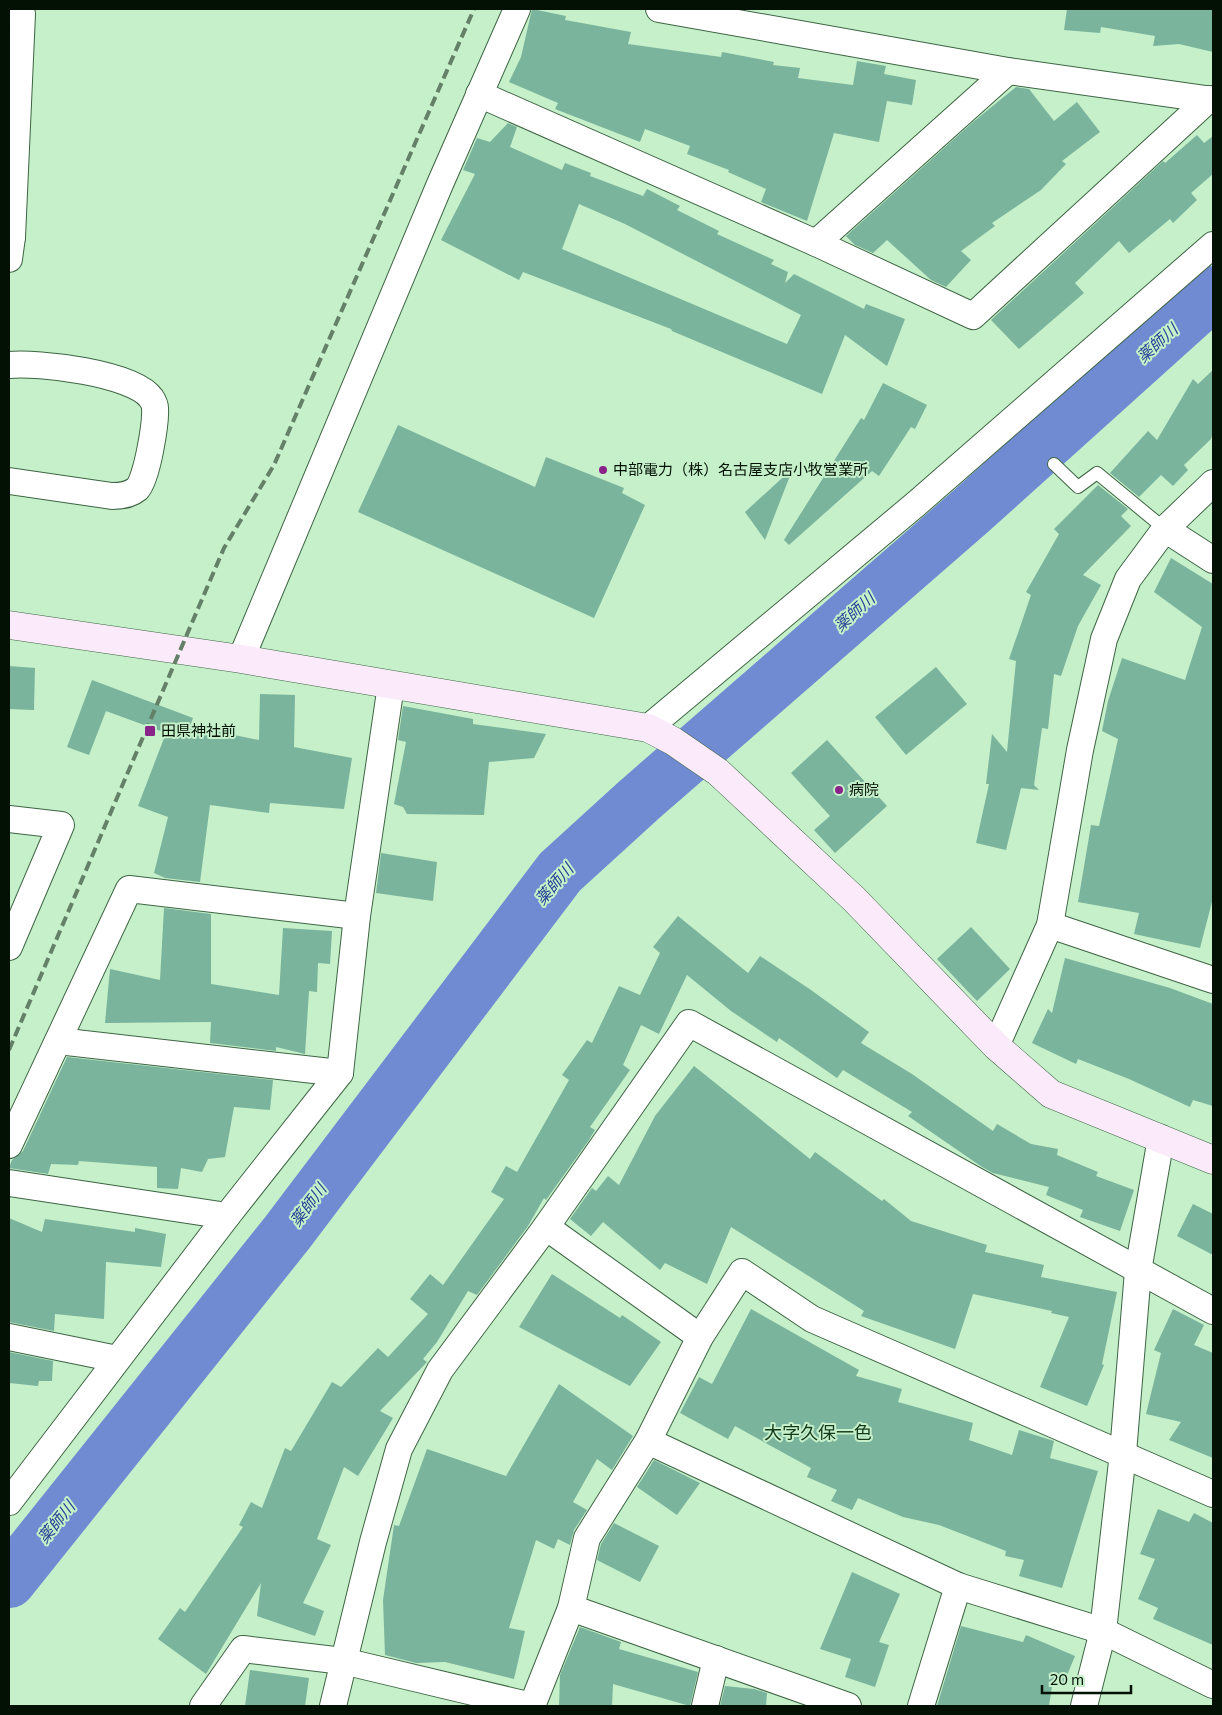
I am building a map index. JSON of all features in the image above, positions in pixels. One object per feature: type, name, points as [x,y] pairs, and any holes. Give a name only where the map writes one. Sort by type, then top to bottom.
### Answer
[{"type":"street","points":[[242,659],[479,94],[517,9]]},
{"type":"street","points":[[659,9],[1008,71],[1211,99]]},
{"type":"street","points":[[9,13],[22,14],[10,245]]},
{"type":"street","points":[[816,243],[1008,71]]},
{"type":"street","points":[[479,94],[816,243],[973,316],[1211,99]]},
{"type":"street","points":[[648,728],[916,504],[1213,245]]},
{"type":"street","points":[[9,365],[28,363],[119,379],[137,386],[150,396],[155,406],[153,431],[144,478],[137,489],[123,496],[112,496],[9,481]]},
{"type":"street","points":[[996,1046],[1050,924],[1080,750],[1104,639],[1128,579],[1165,529],[1213,483]]},
{"type":"street","points":[[1165,529],[1213,560]]},
{"type":"street","points":[[9,625],[242,659],[648,728],[673,741],[718,772],[854,899],[996,1046],[1051,1094],[1213,1160]]},
{"type":"street","points":[[9,1502],[227,1216],[340,1073],[357,916],[391,685]]},
{"type":"street","points":[[9,819],[61,825],[9,947]]},
{"type":"street","points":[[9,1145],[129,889],[357,916]]},
{"type":"street","points":[[1050,924],[1213,977]]},
{"type":"street","points":[[333,1706],[343,1661],[399,1449],[440,1370],[546,1227],[689,1023],[1213,1311]]},
{"type":"street","points":[[58,1041],[340,1073]]},
{"type":"street","points":[[1084,1706],[1103,1631],[1123,1453],[1138,1271],[1161,1138]]},
{"type":"street","points":[[9,1183],[227,1216]]},
{"type":"street","points":[[546,1227],[700,1337]]},
{"type":"street","points":[[203,1706],[243,1649],[343,1661],[532,1706],[571,1608],[587,1538],[648,1441],[700,1337],[742,1272],[812,1319],[1123,1453],[1213,1494]]},
{"type":"street","points":[[9,1337],[117,1359]]},
{"type":"street","points":[[648,1441],[958,1586],[1103,1631],[1213,1685]]},
{"type":"street","points":[[921,1706],[958,1586]]},
{"type":"street","points":[[571,1608],[848,1706]]},
{"type":"street","points":[[705,1706],[716,1659]]},
{"type":"lane","points":[[1054,464],[1078,487],[1097,473],[1165,529]]},
{"type":"building","points":[[532,9],[566,16],[565,20],[631,32],[628,44],[721,57],[722,52],[774,62],[773,65],[800,68],[798,78],[853,85],[857,61],[886,66],[884,74],[916,80],[912,105],[887,101],[879,142],[834,133],[807,221],[761,202],[766,189],[728,172],[729,170],[687,154],[690,146],[645,129],[640,142],[555,109],[558,103],[509,82],[521,57]]},
{"type":"building","points":[[1067,9],[1213,9],[1213,52],[1179,44],[1153,46],[1155,36],[1101,27],[1100,33],[1064,30]]},
{"type":"building","points":[[1016,87],[1029,89],[1054,121],[1077,102],[1100,132],[1062,161],[1066,164],[1041,190],[992,223],[995,226],[961,251],[971,260],[946,287],[931,280],[887,240],[873,253],[855,245],[846,236],[973,122]]},
{"type":"building","points":[[508,123],[517,127],[510,147],[562,170],[565,163],[591,173],[590,176],[643,196],[647,189],[680,206],[677,210],[719,231],[717,234],[774,260],[771,264],[788,272],[785,283],[794,274],[864,309],[866,304],[905,319],[887,366],[845,335],[822,394],[671,329],[523,272],[519,280],[441,240],[475,174],[463,170],[477,138],[490,142]],"holes":[[[579,204],[625,224],[801,315],[787,344],[562,249]]]},
{"type":"building","points":[[1197,135],[1204,143],[1213,136],[1213,174],[1191,193],[1197,200],[1173,223],[1170,219],[1129,253],[1119,241],[1075,283],[1084,293],[1019,349],[991,320],[1163,161],[1165,163]]},
{"type":"building","points":[[1213,370],[1213,432],[1211,439],[1184,465],[1188,470],[1173,486],[1161,475],[1139,497],[1110,473],[1148,431],[1157,440],[1193,379],[1198,384]]},
{"type":"building","points":[[883,383],[927,405],[915,429],[911,427],[879,476],[872,471],[789,545],[784,540],[861,418],[864,420]]},
{"type":"building","points":[[398,425],[535,487],[546,457],[624,488],[622,493],[645,505],[594,618],[358,512]]},
{"type":"building","points":[[793,468],[765,540],[745,512]]},
{"type":"building","points":[[1098,485],[1128,509],[1121,516],[1131,526],[1083,575],[1101,585],[1078,626],[1061,676],[1054,674],[1048,729],[1042,728],[1034,785],[1039,790],[1021,788],[1006,850],[976,843],[989,784],[986,784],[992,734],[1007,752],[1016,661],[1009,659],[1031,595],[1026,592],[1059,534],[1054,529]]},
{"type":"building","points":[[1171,558],[1213,584],[1213,898],[1200,948],[1134,934],[1139,913],[1078,902],[1091,825],[1099,826],[1118,739],[1102,731],[1108,701],[1122,658],[1185,680],[1202,627],[1154,592]]},
{"type":"building","points":[[9,666],[35,668],[34,710],[9,709]]},
{"type":"building","points":[[936,667],[967,704],[906,755],[875,717]]},
{"type":"building","points":[[92,680],[193,718],[190,726],[259,740],[260,694],[295,695],[294,747],[352,758],[344,809],[270,803],[269,813],[210,805],[200,882],[165,878],[154,873],[168,817],[138,806],[166,733],[106,711],[89,755],[67,747]]},
{"type":"building","points":[[403,706],[473,719],[473,724],[546,734],[534,758],[489,762],[484,815],[407,814],[403,807],[394,804],[406,742],[398,740]]},
{"type":"building","name":"病院","points":[[827,740],[887,806],[835,853],[814,830],[830,816],[791,773]]},
{"type":"building","points":[[381,853],[437,862],[433,901],[376,893]]},
{"type":"building","points":[[164,908],[211,914],[211,984],[279,995],[283,928],[332,931],[330,964],[318,963],[317,992],[309,991],[305,1054],[276,1047],[276,1051],[210,1043],[211,1022],[105,1023],[110,969],[160,980]]},
{"type":"building","points":[[678,916],[748,973],[760,956],[811,990],[869,1032],[861,1043],[912,1074],[993,1131],[997,1124],[1031,1144],[1058,1149],[1057,1155],[1098,1172],[1096,1176],[1134,1190],[1120,1231],[1080,1217],[1083,1210],[1046,1195],[1049,1187],[993,1173],[982,1167],[908,1116],[912,1112],[843,1070],[837,1078],[779,1038],[777,1042],[731,1011],[687,975],[659,1034],[641,1025],[623,1065],[630,1070],[590,1127],[595,1130],[589,1140],[546,1200],[544,1198],[528,1226],[477,1295],[468,1291],[437,1342],[423,1359],[427,1362],[380,1411],[393,1418],[358,1476],[344,1467],[317,1539],[331,1545],[303,1603],[324,1611],[315,1636],[257,1616],[261,1583],[206,1674],[158,1639],[180,1608],[185,1612],[243,1527],[239,1525],[251,1502],[262,1508],[285,1448],[291,1451],[332,1382],[341,1387],[378,1348],[388,1357],[428,1314],[410,1299],[430,1274],[443,1285],[504,1199],[491,1192],[506,1166],[517,1172],[569,1080],[562,1075],[587,1040],[592,1043],[619,986],[640,995],[660,953],[653,947]]},
{"type":"building","points":[[971,927],[1010,969],[977,1001],[937,959]]},
{"type":"building","points":[[1065,958],[1170,988],[1213,1004],[1213,1106],[1193,1100],[1190,1107],[1129,1079],[1078,1059],[1076,1064],[1032,1043],[1048,1009],[1052,1013]]},
{"type":"building","points":[[67,1057],[273,1080],[270,1110],[234,1107],[225,1157],[208,1159],[202,1172],[181,1168],[178,1189],[157,1188],[157,1167],[79,1161],[78,1165],[51,1164],[48,1174],[9,1168],[12,1160],[23,1151]]},
{"type":"building","points":[[694,1066],[810,1159],[815,1152],[882,1201],[884,1199],[911,1221],[987,1245],[985,1252],[1044,1265],[1041,1277],[1117,1292],[1102,1364],[1104,1365],[1087,1406],[1040,1387],[1069,1317],[1051,1313],[1052,1311],[973,1294],[955,1349],[861,1316],[864,1311],[731,1227],[707,1284],[665,1263],[660,1270],[603,1222],[591,1236],[570,1219],[592,1188],[596,1191],[608,1176],[619,1185],[655,1116]]},
{"type":"building","points":[[1193,1204],[1213,1214],[1213,1255],[1177,1236]]},
{"type":"building","points":[[9,1218],[42,1232],[45,1219],[135,1232],[135,1228],[166,1234],[161,1267],[106,1262],[104,1319],[55,1314],[54,1331],[9,1322]]},
{"type":"building","points":[[552,1274],[620,1318],[622,1315],[661,1342],[630,1386],[519,1327]]},
{"type":"building","points":[[751,1309],[859,1370],[856,1376],[902,1389],[898,1402],[973,1423],[969,1440],[1012,1455],[1019,1430],[1054,1441],[1050,1458],[1098,1471],[1062,1588],[1019,1576],[1024,1560],[1005,1556],[1006,1551],[939,1525],[903,1517],[858,1498],[852,1510],[831,1501],[837,1490],[807,1477],[811,1468],[735,1426],[728,1439],[680,1413],[699,1377],[712,1384]]},
{"type":"building","points":[[1173,1309],[1204,1325],[1194,1345],[1213,1353],[1213,1458],[1169,1440],[1181,1422],[1146,1414],[1161,1353],[1154,1350]]},
{"type":"building","points":[[9,1352],[53,1361],[52,1381],[39,1381],[38,1386],[9,1383]]},
{"type":"building","points":[[559,1384],[633,1436],[612,1470],[597,1459],[573,1502],[587,1510],[574,1530],[570,1545],[558,1539],[554,1549],[536,1540],[509,1628],[525,1631],[514,1679],[445,1662],[416,1663],[385,1655],[383,1600],[394,1525],[399,1526],[427,1449],[506,1476]]},
{"type":"building","points":[[654,1460],[700,1483],[677,1515],[637,1487]]},
{"type":"building","points":[[1158,1509],[1189,1522],[1194,1513],[1213,1523],[1213,1645],[1153,1619],[1158,1608],[1138,1599],[1155,1559],[1140,1554]]},
{"type":"building","points":[[614,1523],[659,1546],[640,1582],[597,1560],[601,1544]]},
{"type":"building","points":[[852,1572],[900,1594],[879,1642],[889,1645],[875,1687],[845,1677],[851,1659],[820,1649]]},
{"type":"building","points":[[961,1626],[1023,1642],[1026,1635],[1075,1656],[1063,1685],[1053,1680],[1049,1706],[937,1706]]},
{"type":"building","points":[[580,1627],[621,1642],[619,1649],[698,1672],[690,1706],[613,1684],[612,1706],[559,1706],[560,1675]]},
{"type":"building","points":[[250,1670],[309,1678],[305,1706],[245,1706]]},
{"type":"building","points":[[725,1686],[754,1689],[767,1693],[766,1706],[720,1706]]},
{"type":"waterway","name":"薬師川","points":[[9,1581],[287,1233],[560,872],[639,800],[971,511],[1213,293]]},
{"type":"railway","points":[[9,1050],[224,548],[274,465],[474,9]]},
{"type":"place","name":"中部電力（株）名古屋支店小牧営業所","points":[[603,470]]},
{"type":"place","name":"田県神社前","points":[[150,731]]},
{"type":"place","name":"病院","points":[[839,790]]},
{"type":"district","name":"大字久保一色","points":[[818,1433]]}]
